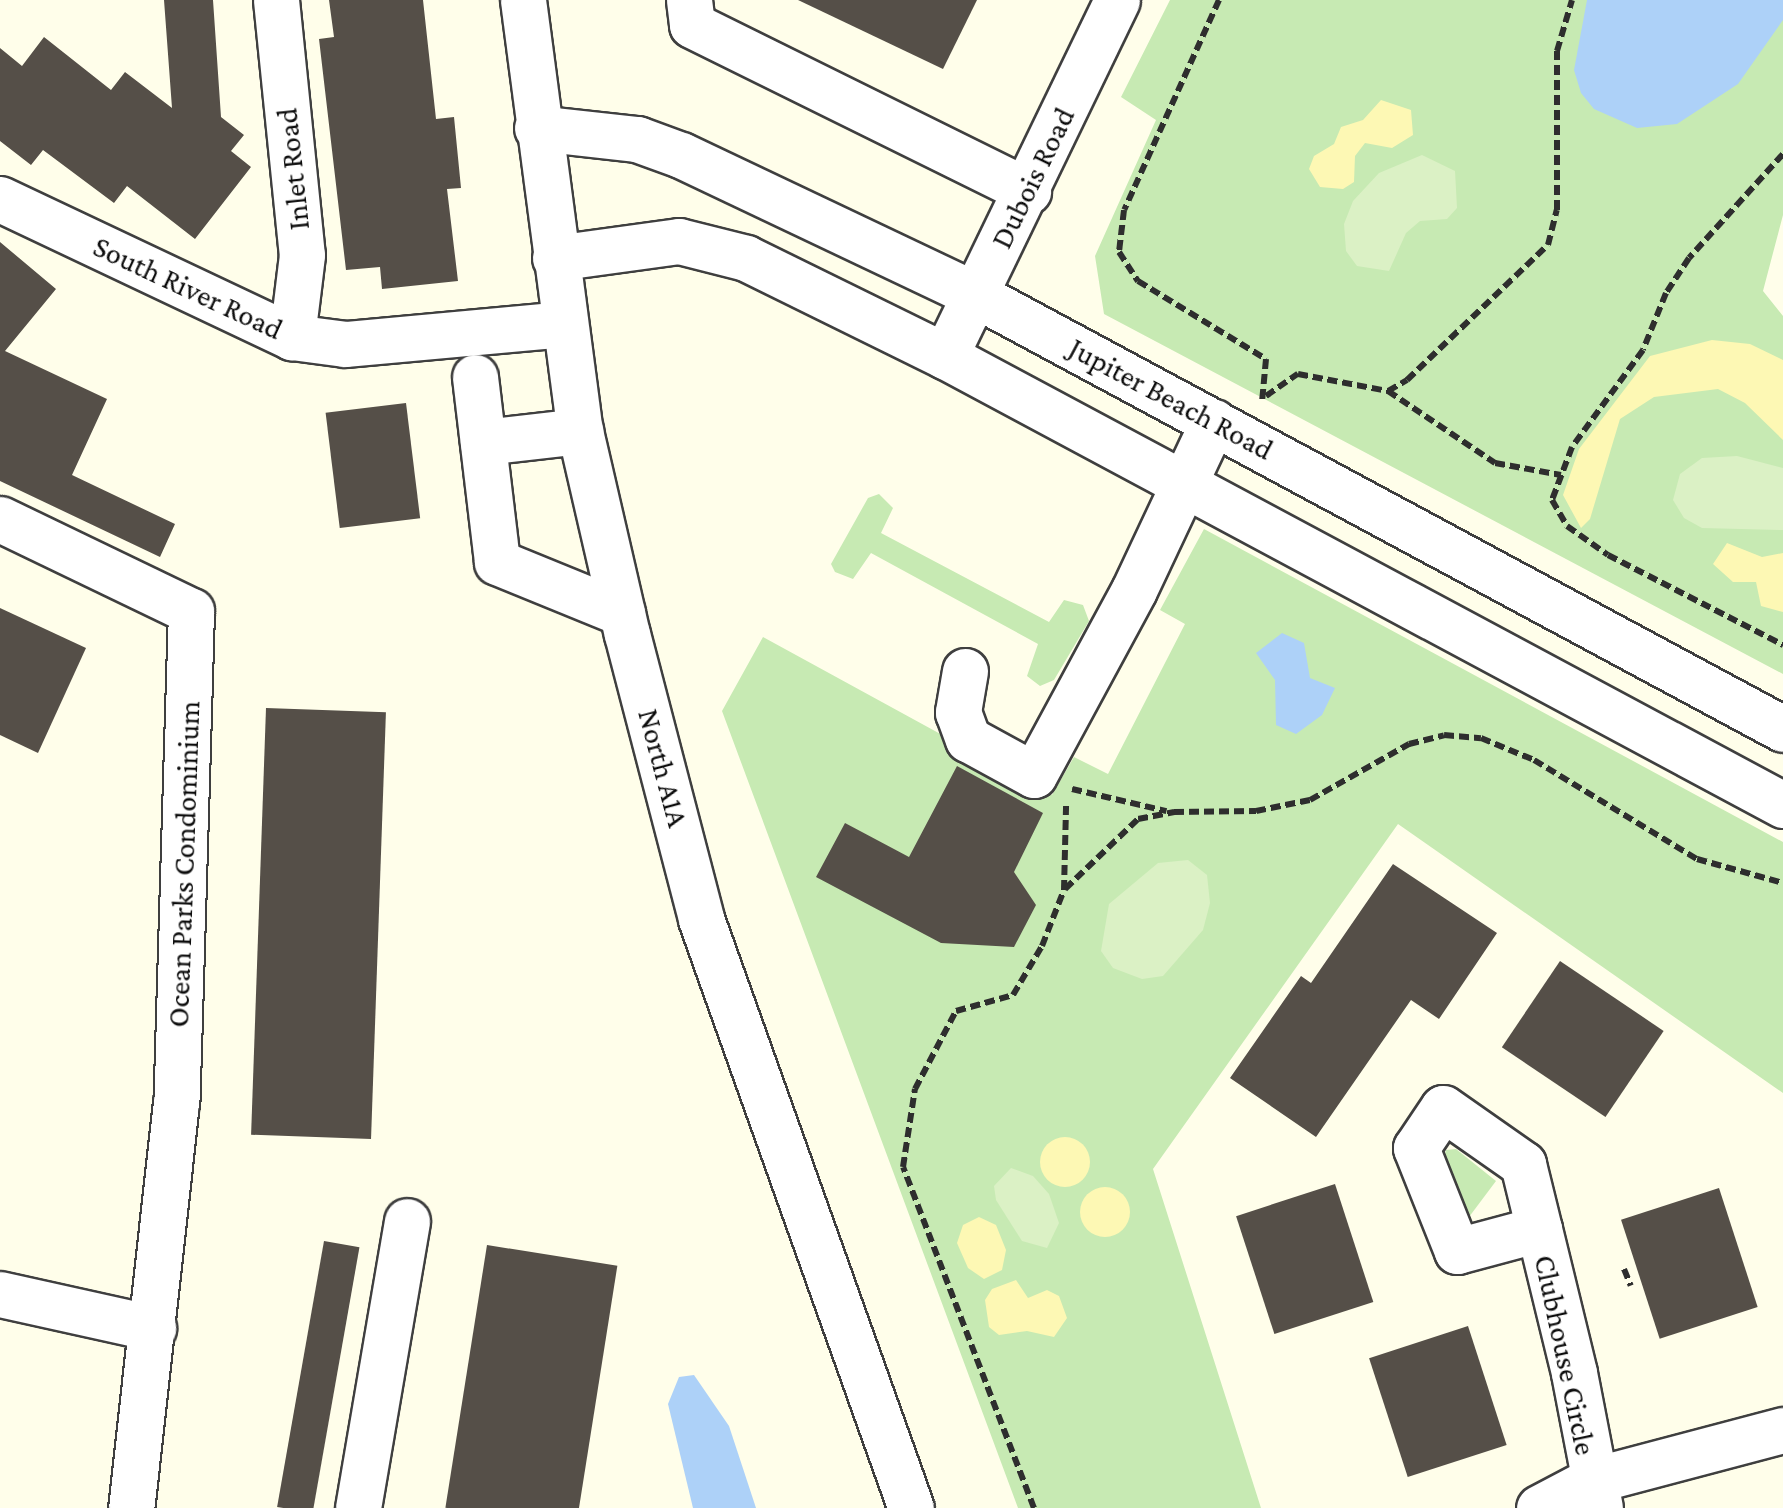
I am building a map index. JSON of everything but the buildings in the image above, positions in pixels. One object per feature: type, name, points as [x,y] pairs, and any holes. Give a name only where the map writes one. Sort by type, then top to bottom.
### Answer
[{"type":"street","name":"Inlet Road","points":[[276,0],[302,255],[292,337]]},
{"type":"street","name":"North A1A","points":[[523,0],[580,431],[622,613],[701,919],[911,1508]]},
{"type":"street","points":[[689,0],[692,25],[1028,191]]},
{"type":"street","name":"Dubois Road","points":[[945,356],[1117,0]]},
{"type":"street","name":"Jupiter Beach Road","points":[[537,128],[638,139],[681,155],[976,295],[1783,729]]},
{"type":"street","name":"South River Road","points":[[0,200],[292,337],[345,344],[564,324]]},
{"type":"street","points":[[555,258],[679,241],[746,258],[945,356],[1783,805]]},
{"type":"street","points":[[475,377],[496,562],[622,613]]},
{"type":"street","points":[[965,671],[958,712],[968,740],[1034,775],[1213,422]]},
{"type":"street","points":[[483,442],[580,431]]},
{"type":"street","name":"Ocean Parks Condominium","points":[[0,519],[191,611],[176,1102],[131,1508]]},
{"type":"street","points":[[358,1508],[407,1221]]},
{"type":"street","name":"Clubhouse Circle","points":[[1539,1229],[1574,1373],[1595,1495]]},
{"type":"street","points":[[0,1294],[153,1328]]},
{"type":"street","name":"Clubhouse Circle","points":[[1539,1508],[1595,1495],[1783,1430]]},
{"type":"path","points":[[1219,0],[1124,210],[1119,252],[1138,281],[1266,359],[1265,396],[1298,374],[1388,391],[1495,463],[1561,475]]},
{"type":"path","points":[[1388,391],[1548,245],[1558,210],[1557,51],[1572,0]]},
{"type":"path","points":[[1783,154],[1689,258],[1666,293],[1644,350],[1572,447],[1552,500],[1567,526],[1608,555],[1783,645]]},
{"type":"path","points":[[1034,1508],[910,1194],[906,1130],[915,1089],[956,1010],[1013,995],[1064,890],[1138,820],[1174,812],[1256,812],[1310,800],[1409,744],[1444,735],[1481,738],[1534,760],[1697,859],[1783,883]]},
{"type":"path","points":[[1066,787],[1174,812]]},
{"type":"path","points":[[1624,1269],[1631,1286]]},
{"type":"green space","points":[[1170,0],[1783,0],[1783,215],[1763,291],[1783,316],[1783,674],[1104,314],[1095,256],[1156,120],[1121,97]]},
{"type":"green space","points":[[1422,155],[1455,171],[1457,208],[1447,219],[1420,221],[1406,233],[1389,271],[1357,266],[1346,251],[1344,224],[1353,201],[1379,173]]},
{"type":"green space","points":[[1737,456],[1783,468],[1783,530],[1702,528],[1684,518],[1673,500],[1680,474],[1702,458]]},
{"type":"green space","points":[[879,494],[893,508],[881,533],[1049,622],[1064,600],[1083,605],[1089,621],[1054,680],[1040,686],[1027,676],[1038,644],[871,553],[853,579],[835,572],[831,564],[868,498]]},
{"type":"green space","points":[[1204,529],[1783,842],[1783,1093],[1398,824],[1153,1169],[1261,1508],[1018,1508],[722,711],[763,637],[1052,795],[1074,757],[1108,774],[1185,624],[1160,610]]},
{"type":"green space","points":[[1188,860],[1207,875],[1210,903],[1203,930],[1163,976],[1142,979],[1113,968],[1101,951],[1109,904],[1158,863]]},
{"type":"green space","points":[[1456,1149],[1496,1181],[1469,1217],[1443,1161],[1446,1150]]},
{"type":"green space","points":[[1011,1168],[1033,1176],[1049,1194],[1059,1223],[1047,1248],[1022,1241],[996,1200],[994,1186]]},
{"type":"sand","points":[[1381,100],[1411,110],[1413,135],[1392,148],[1365,143],[1355,156],[1354,182],[1343,189],[1320,187],[1309,169],[1314,156],[1334,144],[1341,127],[1363,120]]},
{"type":"sand","points":[[1712,340],[1750,344],[1783,360],[1783,440],[1745,403],[1718,389],[1654,397],[1620,419],[1590,519],[1581,528],[1563,495],[1579,449],[1650,356]]},
{"type":"sand","points":[[1727,543],[1762,557],[1783,553],[1783,612],[1761,606],[1756,582],[1733,582],[1713,564]]},
{"type":"sand","points":[[1065,1137],[1083,1144],[1090,1162],[1083,1180],[1065,1187],[1047,1180],[1040,1162],[1047,1144]]},
{"type":"sand","points":[[1105,1187],[1123,1194],[1130,1212],[1123,1230],[1105,1237],[1087,1230],[1080,1212],[1087,1194]]},
{"type":"sand","points":[[979,1217],[996,1225],[1006,1250],[1002,1270],[984,1279],[968,1268],[957,1243],[963,1225]]},
{"type":"sand","points":[[1016,1280],[1028,1298],[1047,1290],[1059,1296],[1067,1318],[1054,1337],[1027,1331],[999,1335],[989,1327],[985,1300],[992,1289]]},
{"type":"water","points":[[1587,0],[1783,0],[1783,20],[1738,84],[1677,124],[1637,128],[1594,109],[1581,93],[1574,70]]},
{"type":"water","points":[[1282,633],[1304,643],[1310,678],[1335,688],[1322,715],[1296,734],[1276,725],[1275,680],[1256,653]]},
{"type":"water","points":[[694,1375],[729,1426],[756,1508],[693,1508],[668,1404],[679,1377]]}]
